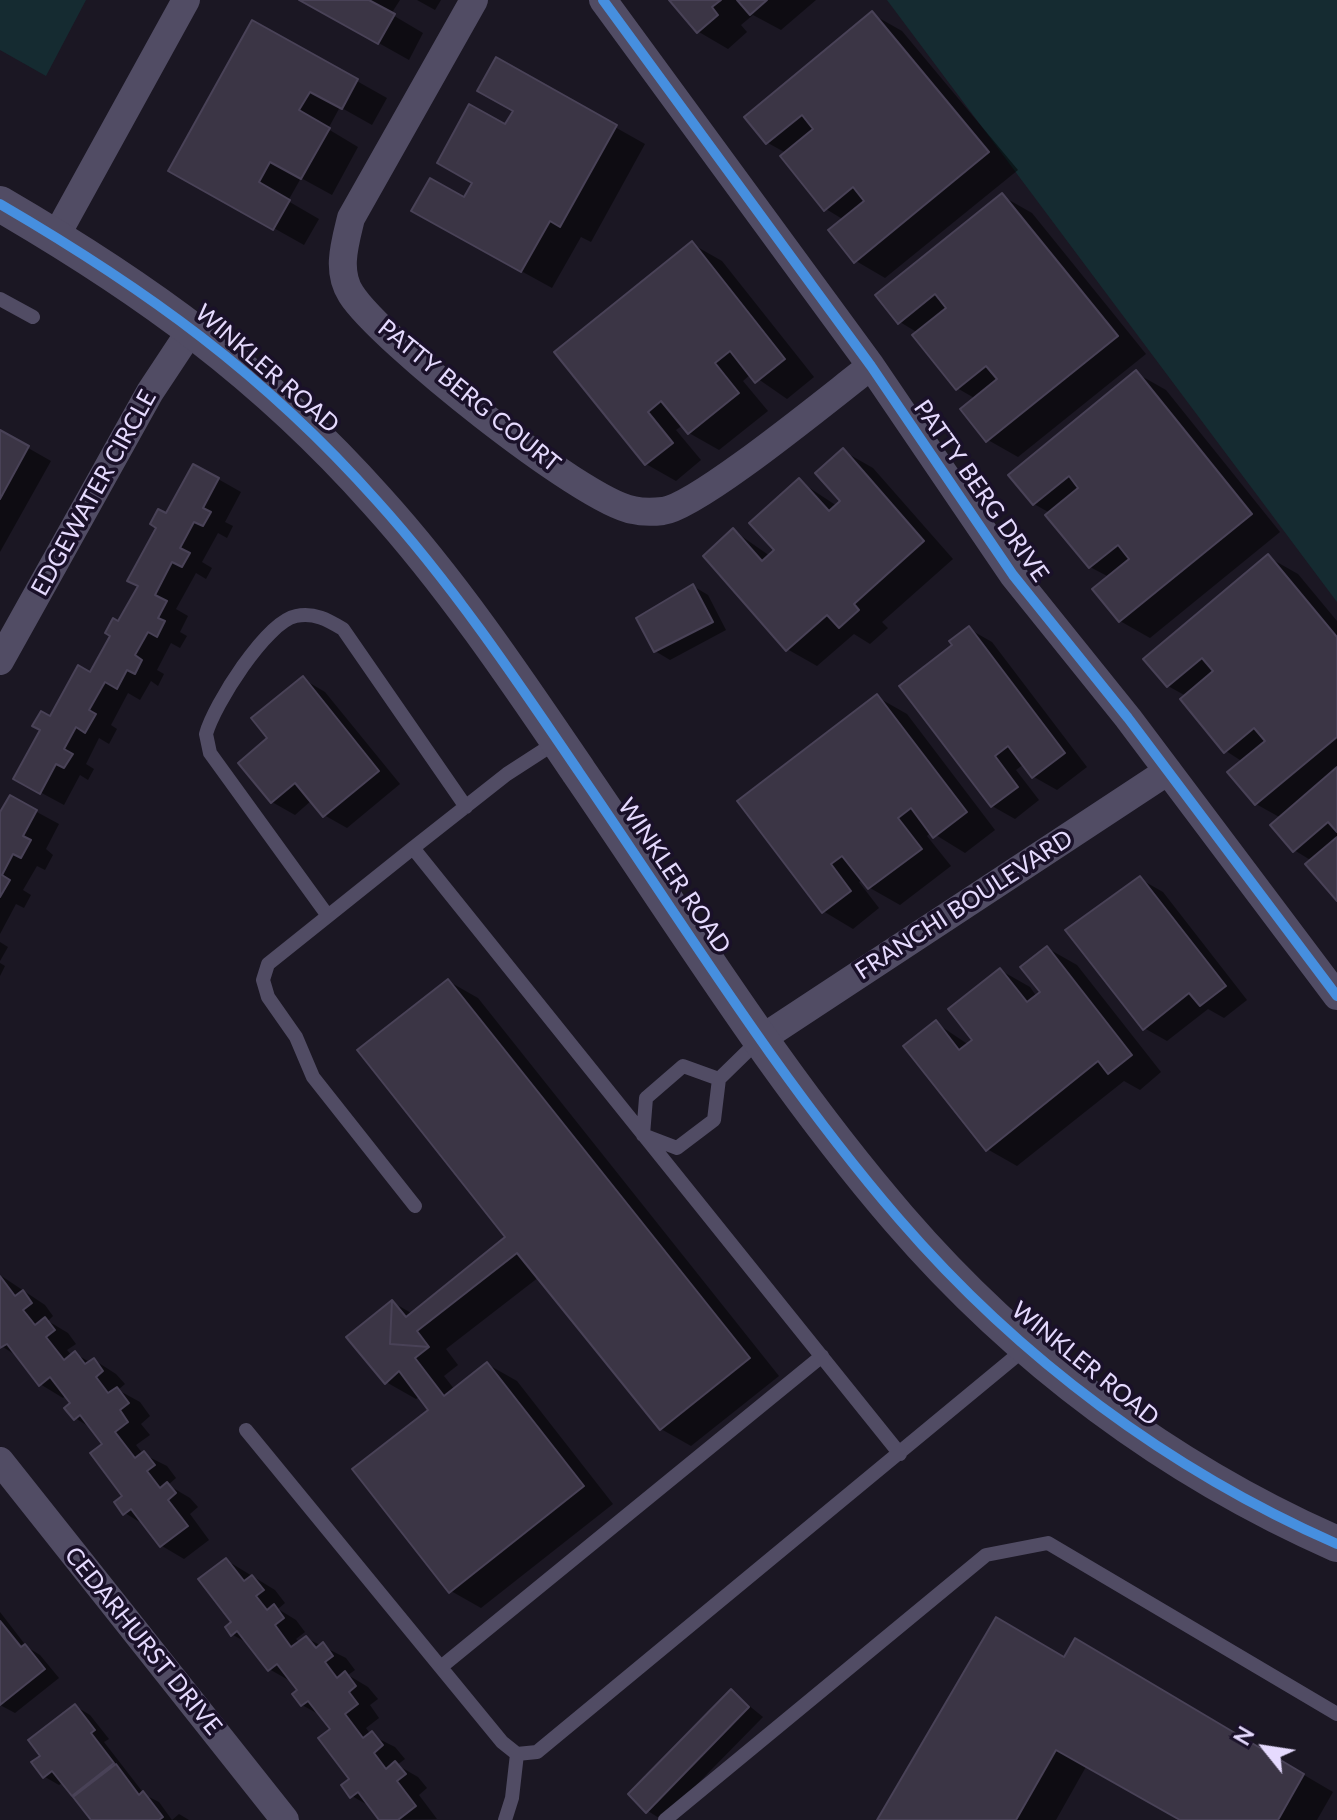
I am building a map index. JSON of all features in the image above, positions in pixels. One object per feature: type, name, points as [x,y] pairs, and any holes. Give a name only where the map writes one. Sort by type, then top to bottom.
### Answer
[{"type":"street","points":[[56,236],[186,0]]},
{"type":"street","name":"PATTY BERG COURT","points":[[474,0],[351,218],[342,257],[349,292],[374,321],[445,384],[522,444],[596,494],[631,510],[665,511],[701,491],[871,366]]},
{"type":"street","name":"PATTY BERG DRIVE","points":[[603,0],[871,366],[1013,575],[1168,771],[1337,996]]},
{"type":"street","name":"WINKLER ROAD","points":[[0,204],[56,236],[193,327],[305,425],[380,504],[435,571],[558,741],[761,1039],[848,1158],[900,1221],[956,1281],[1027,1346],[1108,1413],[1178,1461],[1284,1520],[1337,1544]]},
{"type":"street","name":"EDGEWATER CIRCLE","points":[[0,661],[150,392],[193,327]]},
{"type":"street","name":"FRANCHI BOULEVARD","points":[[761,1039],[1168,771]]},
{"type":"street","name":"CEDARHURST DRIVE","points":[[0,1461],[285,1820]]},
{"type":"lane","points":[[0,299],[33,317]]},
{"type":"lane","points":[[328,916],[210,753],[206,734],[253,652],[276,628],[292,616],[311,614],[343,629],[466,807]]},
{"type":"lane","points":[[415,1206],[313,1077],[296,1037],[268,997],[263,980],[268,964],[466,807],[558,741]]},
{"type":"lane","points":[[413,848],[900,1454]]},
{"type":"lane","points":[[643,1135],[677,1148],[714,1120],[719,1079],[761,1039]]},
{"type":"lane","points":[[643,1135],[646,1098],[683,1066],[719,1079]]},
{"type":"lane","points":[[246,1430],[502,1742],[517,1754],[537,1752],[1027,1346]]},
{"type":"lane","points":[[441,1667],[822,1356]]},
{"type":"lane","points":[[665,1820],[986,1555],[1048,1543],[1337,1714]]},
{"type":"lane","points":[[505,1820],[512,1798],[517,1754]]},
{"type":"green space","points":[[0,0],[86,0],[46,76],[0,50]]},
{"type":"green space","points":[[887,0],[1337,0],[1337,602]]},
{"type":"building","points":[[299,0],[369,0],[395,14],[378,44]]},
{"type":"building","points":[[669,0],[721,0],[712,7],[718,15],[697,33]]},
{"type":"building","points":[[737,0],[767,0],[750,15]]},
{"type":"building","points":[[872,11],[989,152],[854,263],[828,230],[864,201],[853,187],[824,211],[780,156],[813,129],[802,115],[766,144],[744,117]]},
{"type":"building","points":[[252,20],[358,79],[342,109],[310,92],[299,110],[330,128],[301,179],[270,162],[259,182],[290,200],[273,230],[168,171]]},
{"type":"building","points":[[496,57],[617,125],[560,227],[550,221],[521,272],[411,211],[430,178],[464,197],[472,183],[437,163],[469,104],[505,124],[513,111],[477,91]]},
{"type":"building","points":[[1002,193],[1118,336],[986,442],[960,409],[997,379],[986,366],[956,390],[912,335],[946,308],[935,294],[898,324],[875,295]]},
{"type":"building","points":[[692,241],[785,359],[755,383],[730,351],[715,363],[739,393],[688,434],[661,401],[648,412],[673,443],[645,465],[554,352]]},
{"type":"building","points":[[1136,370],[1252,514],[1119,622],[1092,589],[1129,559],[1118,545],[1089,568],[1045,515],[1078,488],[1069,476],[1033,505],[1008,475]]},
{"type":"building","points":[[0,430],[29,446],[0,499]]},
{"type":"building","points":[[843,448],[924,541],[854,604],[859,610],[839,628],[827,615],[786,651],[703,556],[733,528],[762,561],[774,550],[749,523],[799,478],[829,511],[840,501],[815,473]]},
{"type":"building","points":[[193,464],[219,478],[203,508],[211,512],[203,526],[194,522],[180,548],[190,553],[182,567],[172,562],[155,595],[167,601],[158,618],[165,621],[157,637],[148,632],[135,655],[142,660],[135,674],[127,670],[117,689],[105,682],[89,710],[96,714],[85,733],[76,727],[64,749],[73,754],[64,768],[56,764],[40,794],[13,779],[40,730],[32,726],[41,711],[50,716],[78,665],[90,672],[110,636],[105,633],[113,618],[118,621],[138,586],[127,581],[156,528],[150,524],[158,509],[166,513]]},
{"type":"building","points":[[1268,554],[1337,637],[1337,737],[1255,805],[1227,772],[1265,741],[1254,728],[1224,753],[1180,699],[1213,671],[1202,658],[1167,687],[1143,659]]},
{"type":"building","points":[[693,584],[713,622],[654,652],[636,618]]},
{"type":"building","points":[[969,626],[1065,753],[1032,778],[1008,746],[995,756],[1018,787],[991,807],[899,686],[952,645],[949,641]]},
{"type":"building","points":[[303,676],[379,771],[323,817],[295,783],[271,803],[238,763],[267,738],[251,718]]},
{"type":"building","points":[[877,694],[967,812],[933,838],[911,808],[898,818],[922,849],[868,889],[842,856],[831,864],[851,891],[822,913],[737,801]]},
{"type":"building","points":[[1337,767],[1337,832],[1328,822],[1293,852],[1270,825]]},
{"type":"building","points":[[10,795],[37,810],[23,836],[31,840],[21,858],[13,854],[2,875],[10,880],[0,897],[0,812]]},
{"type":"building","points":[[1337,837],[1337,901],[1305,864]]},
{"type":"building","points":[[1140,876],[1226,986],[1200,1006],[1189,993],[1143,1030],[1065,930]]},
{"type":"building","points":[[1047,946],[1132,1055],[1108,1074],[1098,1061],[986,1151],[903,1046],[936,1020],[959,1050],[972,1040],[948,1009],[1000,968],[1027,1002],[1040,992],[1020,967]]},
{"type":"building","points":[[448,979],[750,1358],[660,1430],[517,1253],[417,1331],[429,1347],[390,1344],[392,1300],[406,1317],[505,1237],[357,1050]]},
{"type":"building","points":[[0,1276],[15,1296],[23,1290],[32,1303],[23,1310],[35,1325],[45,1317],[55,1330],[46,1337],[64,1360],[75,1351],[85,1364],[94,1358],[103,1371],[96,1377],[108,1393],[117,1387],[129,1403],[120,1410],[128,1422],[115,1432],[135,1458],[144,1451],[155,1465],[147,1471],[160,1488],[167,1482],[176,1493],[168,1500],[188,1526],[160,1547],[131,1509],[123,1515],[114,1502],[122,1496],[90,1453],[102,1444],[80,1415],[74,1420],[64,1408],[70,1403],[50,1377],[39,1386],[7,1344],[0,1348]]},
{"type":"building","points":[[392,1300],[390,1344],[429,1347],[415,1358],[444,1396],[487,1362],[584,1486],[449,1593],[352,1469],[428,1410],[399,1371],[385,1384],[346,1337]]},
{"type":"building","points":[[226,1558],[244,1581],[252,1575],[264,1590],[256,1596],[267,1610],[274,1604],[284,1618],[275,1625],[291,1647],[306,1636],[316,1648],[323,1642],[333,1656],[325,1662],[337,1678],[345,1671],[356,1686],[349,1692],[358,1704],[345,1714],[363,1738],[372,1731],[383,1745],[374,1753],[386,1769],[395,1761],[406,1774],[397,1781],[416,1806],[398,1820],[379,1820],[358,1792],[350,1798],[341,1785],[349,1779],[318,1738],[330,1729],[308,1701],[301,1706],[292,1694],[297,1690],[277,1664],[268,1671],[237,1631],[231,1636],[225,1627],[231,1622],[198,1579]]},
{"type":"building","points":[[996,1617],[1064,1657],[1075,1638],[1304,1774],[1278,1820],[1180,1820],[1056,1750],[1016,1820],[877,1820]]},
{"type":"building","points":[[0,1621],[21,1647],[25,1644],[45,1669],[0,1705]]},
{"type":"building","points":[[731,1689],[749,1707],[646,1813],[628,1794]]},
{"type":"building","points":[[75,1704],[95,1730],[91,1733],[114,1763],[72,1796],[52,1771],[43,1778],[31,1762],[40,1756],[28,1740]]},
{"type":"building","points":[[116,1764],[139,1795],[143,1791],[163,1817],[159,1820],[91,1820],[73,1797]]},
{"type":"cycle path","points":[[603,0],[871,366],[1013,575],[1128,718],[1337,996]]},
{"type":"cycle path","points":[[0,204],[105,268],[201,337],[291,413],[377,501],[431,565],[507,667],[733,1000],[813,1112],[899,1219],[945,1270],[994,1318],[1100,1406],[1215,1482],[1337,1544]]}]
